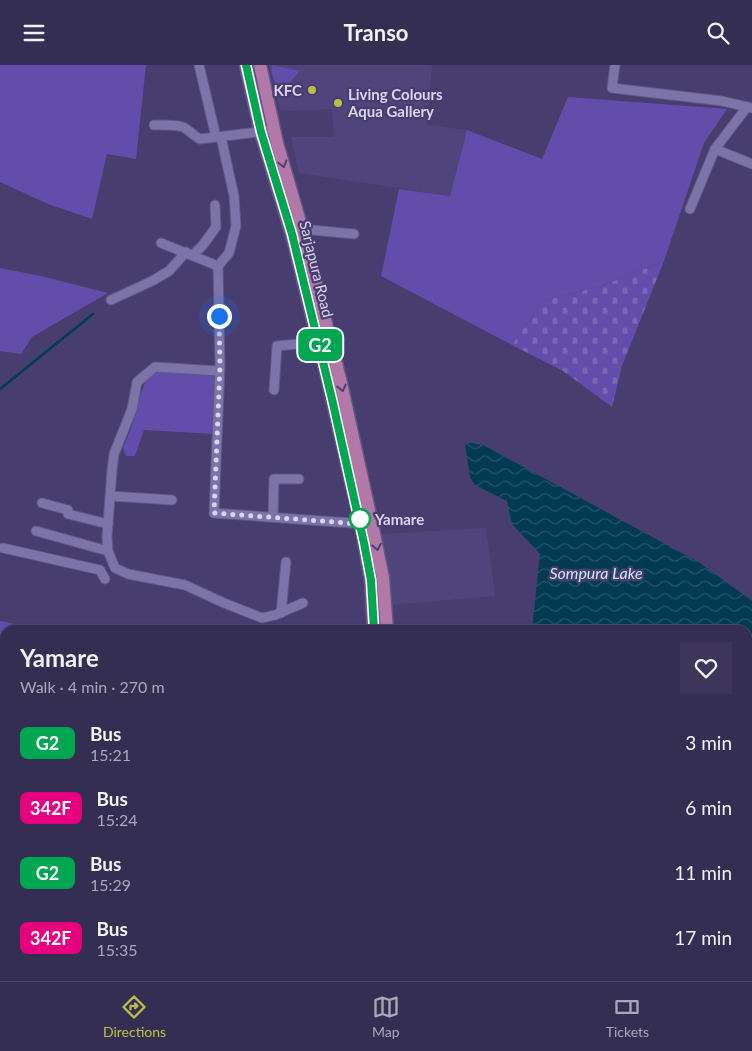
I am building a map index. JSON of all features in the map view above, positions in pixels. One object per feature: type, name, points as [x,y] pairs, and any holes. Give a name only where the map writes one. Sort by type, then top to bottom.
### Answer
[{"type":"main road","name":"Sarjapura Road","points":[[246,65],[261,132],[292,234],[367,524],[383,578],[386,625]]},
{"type":"main road","name":"Sarjapura Road","points":[[260,65],[274,130],[302,229],[341,383],[367,524],[374,625]]},
{"type":"street","points":[[199,65],[234,195],[236,226],[229,253],[218,266],[219,371],[214,513],[367,524]]},
{"type":"street","points":[[615,65],[612,88],[722,101],[749,108],[715,149],[690,209]]},
{"type":"street","points":[[154,125],[184,128],[200,139],[274,130]]},
{"type":"street","points":[[715,149],[752,164]]},
{"type":"street","points":[[111,300],[169,271],[203,245],[216,227],[215,205]]},
{"type":"street","points":[[302,229],[354,234]]},
{"type":"street","points":[[161,243],[218,266]]},
{"type":"street","points":[[274,390],[277,346],[319,342]]},
{"type":"street","points":[[219,371],[155,367],[136,382],[132,409],[114,454],[108,525],[108,551],[116,568],[128,574],[185,585],[262,618],[281,613],[303,603]]},
{"type":"street","points":[[273,517],[274,479],[299,479]]},
{"type":"street","points":[[110,496],[172,500]]},
{"type":"street","points":[[42,503],[68,510],[68,514],[108,525]]},
{"type":"street","points":[[36,531],[108,551]]},
{"type":"street","points":[[3,547],[100,570],[105,579]]},
{"type":"street","points":[[281,613],[286,562]]},
{"type":"shaded area","points":[[269,65],[432,65],[427,125],[467,130],[450,196],[299,173],[291,137],[334,137],[332,109],[280,110]]},
{"type":"shaded area","points":[[486,528],[495,596],[390,605],[380,534]]},
{"type":"green space","points":[[0,65],[146,65],[136,159],[107,154],[92,219],[48,204],[0,182]]},
{"type":"green space","points":[[272,65],[300,71],[283,90],[277,89],[271,70]]},
{"type":"green space","points":[[568,97],[727,109],[704,143],[664,261],[601,286],[543,301],[512,345],[381,276],[399,189],[450,196],[467,130],[542,159]]},
{"type":"green space","points":[[664,261],[622,366],[612,407],[563,371],[512,345],[543,301],[601,286]]},
{"type":"green space","points":[[0,268],[108,293],[32,337],[21,354],[0,351]]},
{"type":"green space","points":[[165,371],[214,373],[216,381],[214,434],[144,430],[135,456],[126,456],[123,447],[131,429],[146,380],[153,373]]},
{"type":"green space","points":[[0,621],[20,625],[0,625]]},
{"type":"water","name":"Sompura Lake","points":[[465,444],[483,445],[700,563],[752,601],[752,625],[533,625],[540,554],[512,524],[507,501],[475,485],[470,477]]},
{"type":"waterway","points":[[0,389],[93,314]]},
{"type":"bus line","name":"G2","points":[[246,65],[255,110],[292,234],[361,524],[371,580],[374,625]]},
{"type":"place","name":"KFC","points":[[312,90]]},
{"type":"place","name":"Living Colours Aqua Gallery","points":[[338,103]]},
{"type":"place","name":"Yamare","points":[[360,519]]},
{"type":"route","points":[[219,316],[220,366],[214,513],[361,524],[360,519]]}]
